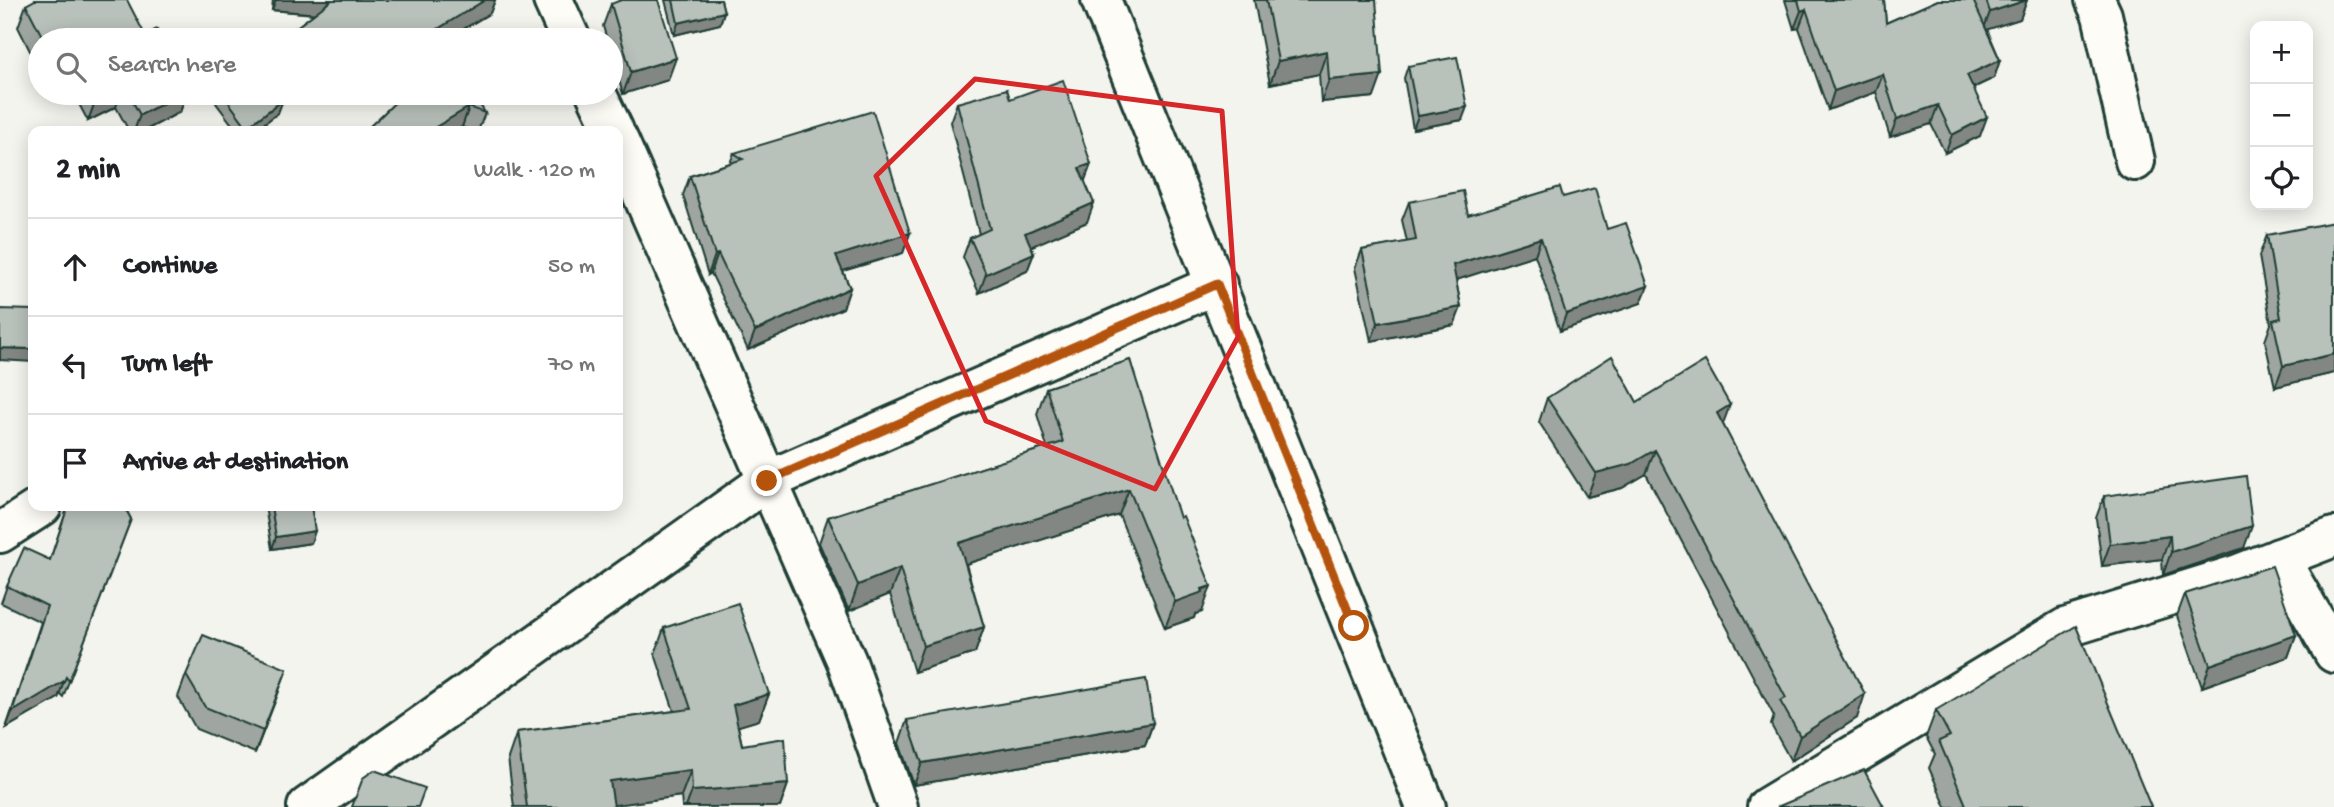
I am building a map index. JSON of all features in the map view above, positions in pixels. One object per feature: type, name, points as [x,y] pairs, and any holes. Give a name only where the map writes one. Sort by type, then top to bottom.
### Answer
[{"type":"street","points":[[553,0],[566,28]]},
{"type":"street","points":[[1101,0],[1426,807]]},
{"type":"street","points":[[2095,0],[2102,15],[2135,161]]},
{"type":"street","points":[[602,105],[612,126]]},
{"type":"street","points":[[623,150],[847,662],[898,807]]},
{"type":"street","points":[[307,807],[767,481],[1217,284]]},
{"type":"street","points":[[0,533],[35,511]]},
{"type":"street","points":[[1768,807],[2066,628],[2236,575],[2334,537]]},
{"type":"street","points":[[2279,558],[2334,653]]},
{"type":"highlighted area","points":[[975,79],[1222,111],[1238,337],[1155,489],[986,421],[876,176]]},
{"type":"building","points":[[35,0],[127,0],[141,28],[38,28],[26,5]]},
{"type":"building","points":[[332,0],[485,0],[439,28],[295,28]]},
{"type":"building","points":[[621,0],[658,0],[676,58],[631,72],[623,45],[623,28],[618,28],[611,4]]},
{"type":"building","points":[[673,0],[721,0],[724,12],[678,23]]},
{"type":"building","points":[[1266,0],[1376,0],[1382,75],[1329,80],[1327,51],[1278,61]]},
{"type":"building","points":[[1798,0],[1884,0],[1886,23],[1938,0],[1973,0],[2000,60],[1967,75],[1987,117],[1952,135],[1938,105],[1897,119],[1883,74],[1834,91],[1806,9],[1801,11]]},
{"type":"building","points":[[1986,0],[2027,0],[1990,12]]},
{"type":"building","points":[[1457,57],[1467,107],[1418,116],[1408,66]]},
{"type":"building","points":[[1063,80],[1091,164],[1079,168],[1094,203],[1025,233],[1034,253],[986,274],[970,238],[990,229],[957,103],[1007,89],[1010,99]]},
{"type":"building","points":[[135,105],[160,105],[140,115]]},
{"type":"building","points":[[231,105],[276,105],[248,126]]},
{"type":"building","points":[[392,105],[480,105],[485,113],[469,107],[437,126],[370,126]]},
{"type":"building","points":[[873,111],[910,233],[836,256],[850,288],[755,331],[718,254],[715,255],[690,176],[743,159],[734,153]]},
{"type":"building","points":[[1560,187],[1563,197],[1595,188],[1607,229],[1626,223],[1648,286],[1566,314],[1541,238],[1453,265],[1461,307],[1378,323],[1362,250],[1416,240],[1409,202],[1463,191],[1468,215]]},
{"type":"building","points":[[2334,222],[2334,354],[2283,366],[2273,320],[2281,318],[2267,235]]},
{"type":"building","points":[[0,309],[28,310],[28,349],[0,348]]},
{"type":"building","points":[[1612,356],[1637,402],[1705,361],[1730,405],[1717,413],[1865,694],[1800,736],[1780,701],[1786,698],[1655,450],[1631,464],[1596,473],[1547,398]]},
{"type":"building","points":[[1130,360],[1180,518],[1183,516],[1211,586],[1202,589],[1203,592],[1175,602],[1129,489],[959,543],[984,627],[923,646],[900,568],[858,585],[828,517],[1063,442],[1046,388]]},
{"type":"building","points":[[2246,476],[2252,526],[2171,552],[2170,536],[2110,544],[2104,496]]},
{"type":"building","points":[[66,511],[127,511],[131,519],[69,681],[66,677],[64,681],[12,712],[47,606],[7,586],[24,548],[50,560]]},
{"type":"building","points":[[272,511],[312,511],[315,531],[276,537]]},
{"type":"building","points":[[2272,566],[2296,635],[2210,665],[2185,594]]},
{"type":"building","points":[[738,603],[769,694],[733,705],[742,745],[785,738],[788,784],[692,791],[691,770],[610,781],[614,807],[527,807],[517,732],[691,709],[664,628]]},
{"type":"building","points":[[2076,626],[2151,807],[1961,807],[1966,805],[1939,741],[1950,736],[1936,710]]},
{"type":"building","points":[[203,635],[287,669],[263,731],[205,707],[186,675]]},
{"type":"building","points":[[1146,679],[1153,723],[922,763],[907,720]]},
{"type":"building","points":[[374,770],[425,788],[418,807],[352,807],[363,778]]},
{"type":"building","points":[[1864,770],[1884,807],[1777,807]]},
{"type":"route","points":[[767,481],[1217,284],[1354,626]]}]
